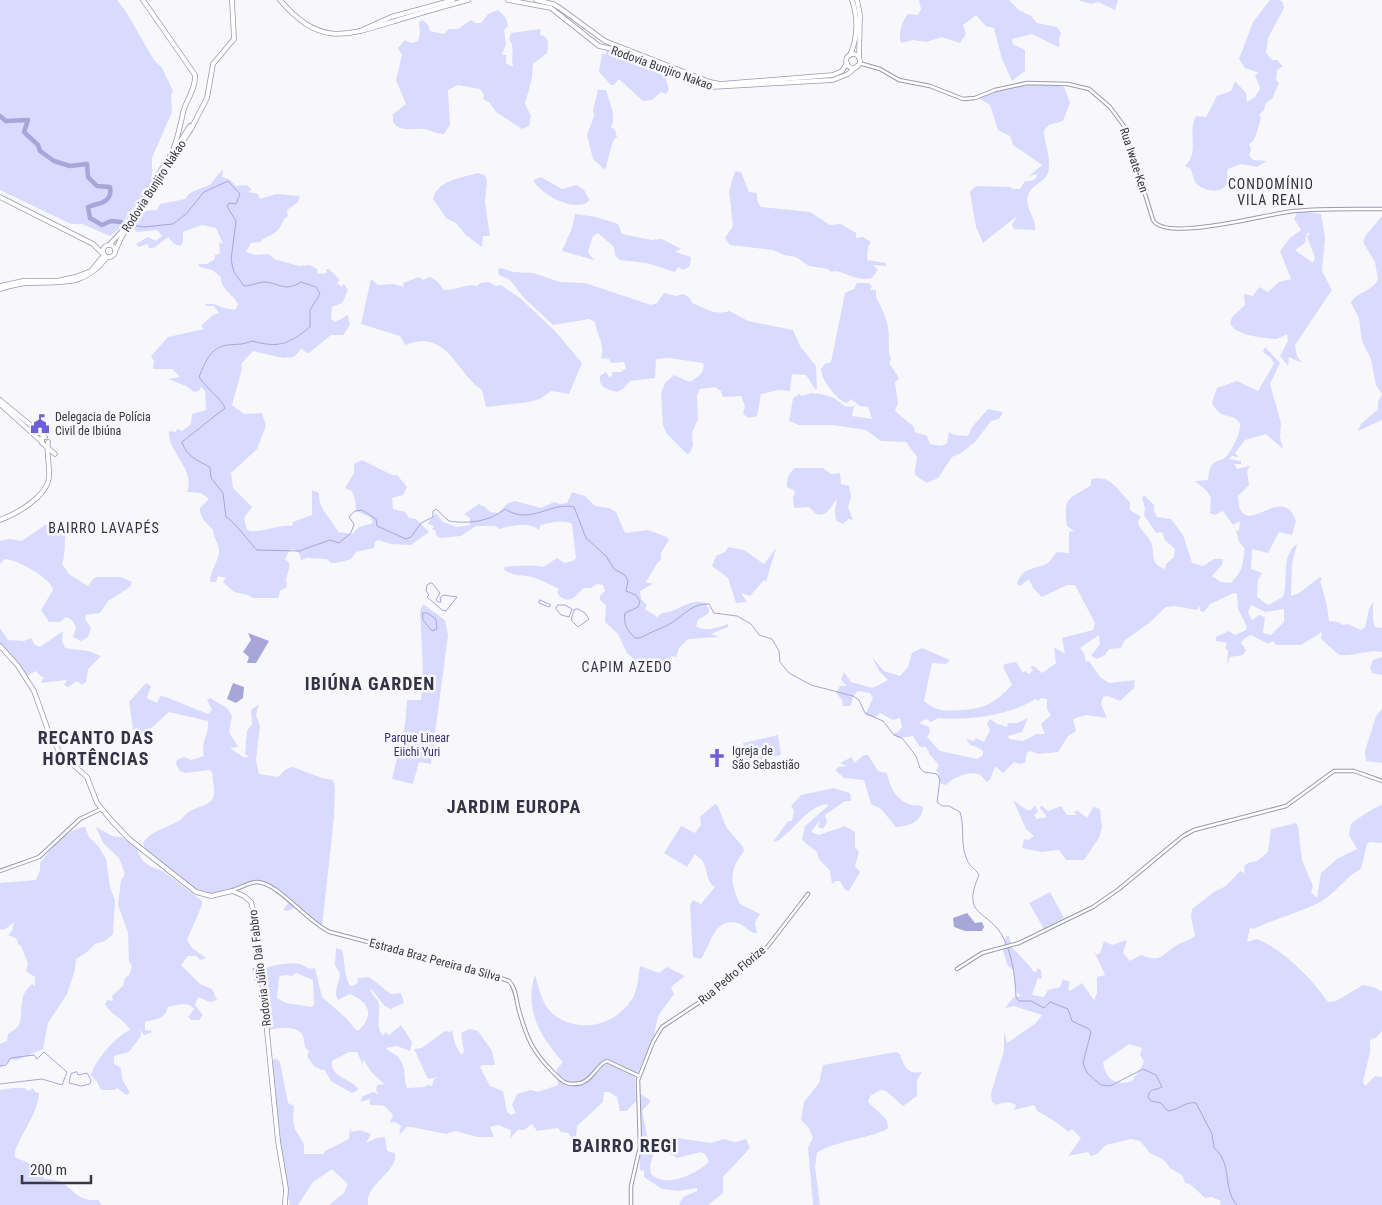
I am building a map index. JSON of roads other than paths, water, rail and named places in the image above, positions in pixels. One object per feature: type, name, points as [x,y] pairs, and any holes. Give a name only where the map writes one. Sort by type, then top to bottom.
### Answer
[{"type":"main road","points":[[142,0],[195,75],[194,85],[171,155]]},
{"type":"main road","name":"Rodovia Bunjiro Nakao","points":[[115,252],[121,238],[168,166],[207,98],[213,64],[234,39],[232,0]]},
{"type":"main road","points":[[280,0],[286,7],[320,31],[336,35],[351,34],[468,0]]},
{"type":"main road","points":[[351,34],[391,17],[453,0]]},
{"type":"main road","name":"Rodovia Bunjiro Nakao","points":[[508,0],[551,8],[602,48],[617,50],[711,87],[833,80],[848,74],[858,65]]},
{"type":"main road","name":"Rodovia Bunjiro Nakao","points":[[536,0],[553,4],[560,8],[605,41],[710,82],[720,84],[833,75],[842,71],[847,63]]},
{"type":"main road","points":[[852,0],[856,14],[856,36],[847,63],[852,67],[858,65],[859,58],[860,15],[857,0]]},
{"type":"main road","points":[[850,55],[856,54],[859,58]]},
{"type":"main road","name":"Rodovia Bunjiro Nakao","points":[[108,244],[124,229],[194,121]]},
{"type":"main road","points":[[168,166],[179,142],[179,131]]},
{"type":"main road","points":[[0,197],[93,244],[105,255],[112,256],[115,252],[114,247],[108,244],[93,244]]},
{"type":"main road","points":[[0,287],[30,282],[60,284],[87,278],[97,271],[105,255],[103,247],[108,244]]},
{"type":"main road","points":[[0,287],[23,281],[57,282],[75,277],[91,271],[105,255]]},
{"type":"main road","points":[[0,400],[29,428]]},
{"type":"main road","points":[[0,404],[45,442],[48,460],[48,480],[42,490],[24,507],[0,520]]},
{"type":"main road","points":[[0,646],[28,682],[53,740],[64,758],[87,777],[100,809],[130,839],[188,888],[205,896],[232,891]]},
{"type":"main road","name":"Rodovia Júlio Dal Fabbro","points":[[232,891],[244,896],[251,902],[256,921],[280,1152],[286,1189],[285,1205]]},
{"type":"street","name":"Rua Iwate-Ken","points":[[858,65],[880,69],[899,80],[930,86],[963,99],[971,99],[995,90],[1026,82],[1068,84],[1089,89],[1110,107],[1124,126],[1153,220],[1161,228],[1172,229],[1230,223],[1294,211],[1382,208]]},
{"type":"street","points":[[957,969],[982,953],[1018,943],[1093,907],[1119,890],[1183,836],[1194,830],[1286,806],[1334,772],[1354,771],[1382,781]]},
{"type":"street","points":[[0,871],[39,857],[80,819],[100,809]]},
{"type":"street","name":"Estrada Braz Pereira da Silva","points":[[232,891],[252,883],[262,883],[272,888],[316,924],[330,932],[483,972],[509,981],[515,992],[520,1014],[534,1052],[562,1083],[584,1082],[592,1077],[602,1063],[607,1061],[639,1076]]},
{"type":"street","name":"Rua Pedro Florize","points":[[639,1076],[653,1042],[662,1028],[718,990],[752,963],[768,946],[808,894]]},
{"type":"street","points":[[631,1205],[631,1186],[640,1147],[638,1114],[639,1076]]},
{"type":"waterway","points":[[0,116],[6,121],[28,120],[24,132],[38,145],[40,151],[54,161],[70,166],[87,164],[88,177],[97,186],[110,187],[107,200],[88,207],[90,218],[102,225],[111,221],[121,222]]},
{"type":"waterway","points":[[131,225],[144,227],[173,224],[186,214],[204,192],[228,181],[240,194],[236,204],[229,203],[227,206],[236,221],[231,260],[234,272],[244,286],[269,282],[290,287],[301,282],[316,287],[320,294],[310,310],[310,327],[295,338],[276,344],[252,341],[222,346],[212,352],[199,377],[225,408],[182,442],[189,454],[210,467],[211,478],[223,493],[226,517],[257,550],[299,551],[330,540],[339,543],[351,533],[354,524],[349,517],[355,511],[362,510],[376,519],[377,526],[406,539],[411,537],[421,523],[433,517],[433,511],[436,509],[449,521],[464,522],[492,517],[505,509],[514,514],[524,515],[557,507],[574,507],[586,538],[606,556],[614,569],[625,575],[628,581],[626,591],[636,595],[640,601],[638,607],[625,613],[626,627],[635,638],[640,638],[665,626],[690,610],[704,604],[709,604],[714,613],[737,616],[751,624],[759,635],[772,639],[779,651],[780,662],[789,673],[811,685],[853,696],[859,700],[865,713],[883,721],[894,735],[902,738],[916,756],[920,768],[924,772],[937,774],[940,779],[937,802],[942,806],[949,806],[960,812],[965,854],[968,862],[979,875],[974,889],[973,899],[975,906],[998,929],[1004,939],[1010,953],[1016,997],[1019,1001],[1031,1001],[1044,1008],[1050,1002],[1068,1009],[1072,1021],[1089,1029],[1091,1032],[1083,1063],[1087,1073],[1101,1085],[1110,1086],[1143,1069],[1156,1075],[1162,1087],[1150,1092],[1148,1097],[1151,1101],[1161,1103],[1168,1111],[1189,1103],[1196,1103],[1212,1134],[1214,1148],[1224,1161],[1232,1199],[1237,1205]]},
{"type":"waterway","points":[[432,583],[440,593],[436,600],[438,602],[441,602],[440,598],[443,595],[457,597],[446,611],[442,610],[427,597],[429,595],[426,591],[427,585],[432,583]]},
{"type":"waterway","points":[[540,600],[551,605],[549,607],[539,603],[540,600]]},
{"type":"waterway","points":[[558,605],[565,605],[572,609],[569,617],[561,615],[556,609],[558,605]]},
{"type":"waterway","points":[[578,609],[585,613],[589,619],[578,627],[571,620],[574,610],[578,609]]},
{"type":"waterway","points":[[423,613],[427,613],[436,619],[437,629],[432,631],[423,620],[423,613]]},
{"type":"waterway","points":[[259,968],[261,980],[255,981],[253,969],[259,968]]},
{"type":"waterway","points":[[0,1066],[6,1065],[11,1058],[34,1055],[37,1059],[44,1052],[67,1072],[62,1085],[42,1079],[0,1084]]},
{"type":"waterway","points":[[77,1072],[78,1075],[87,1073],[91,1080],[90,1084],[81,1086],[69,1083],[71,1074],[77,1072]]},
{"type":"place","name":"Delegacia de Polícia Civil de Ibiúna","points":[[40,424]]},
{"type":"place","name":"Igreja de São Sebastião","points":[[717,758]]},
{"type":"district","name":"CONDOMÍNIO VILA REAL","points":[[1271,192]]},
{"type":"district","name":"BAIRRO LAVAPÉS","points":[[104,528]]},
{"type":"district","name":"CAPIM AZEDO","points":[[627,667]]},
{"type":"district","name":"IBIÚNA GARDEN","points":[[370,683]]},
{"type":"district","name":"RECANTO DAS HORTÊNCIAS","points":[[96,748]]},
{"type":"district","name":"JARDIM EUROPA","points":[[514,806]]},
{"type":"district","name":"BAIRRO REGI","points":[[625,1145]]},
{"type":"park label","name":"Parque Linear Eiichi Yuri","points":[[417,745]]}]
